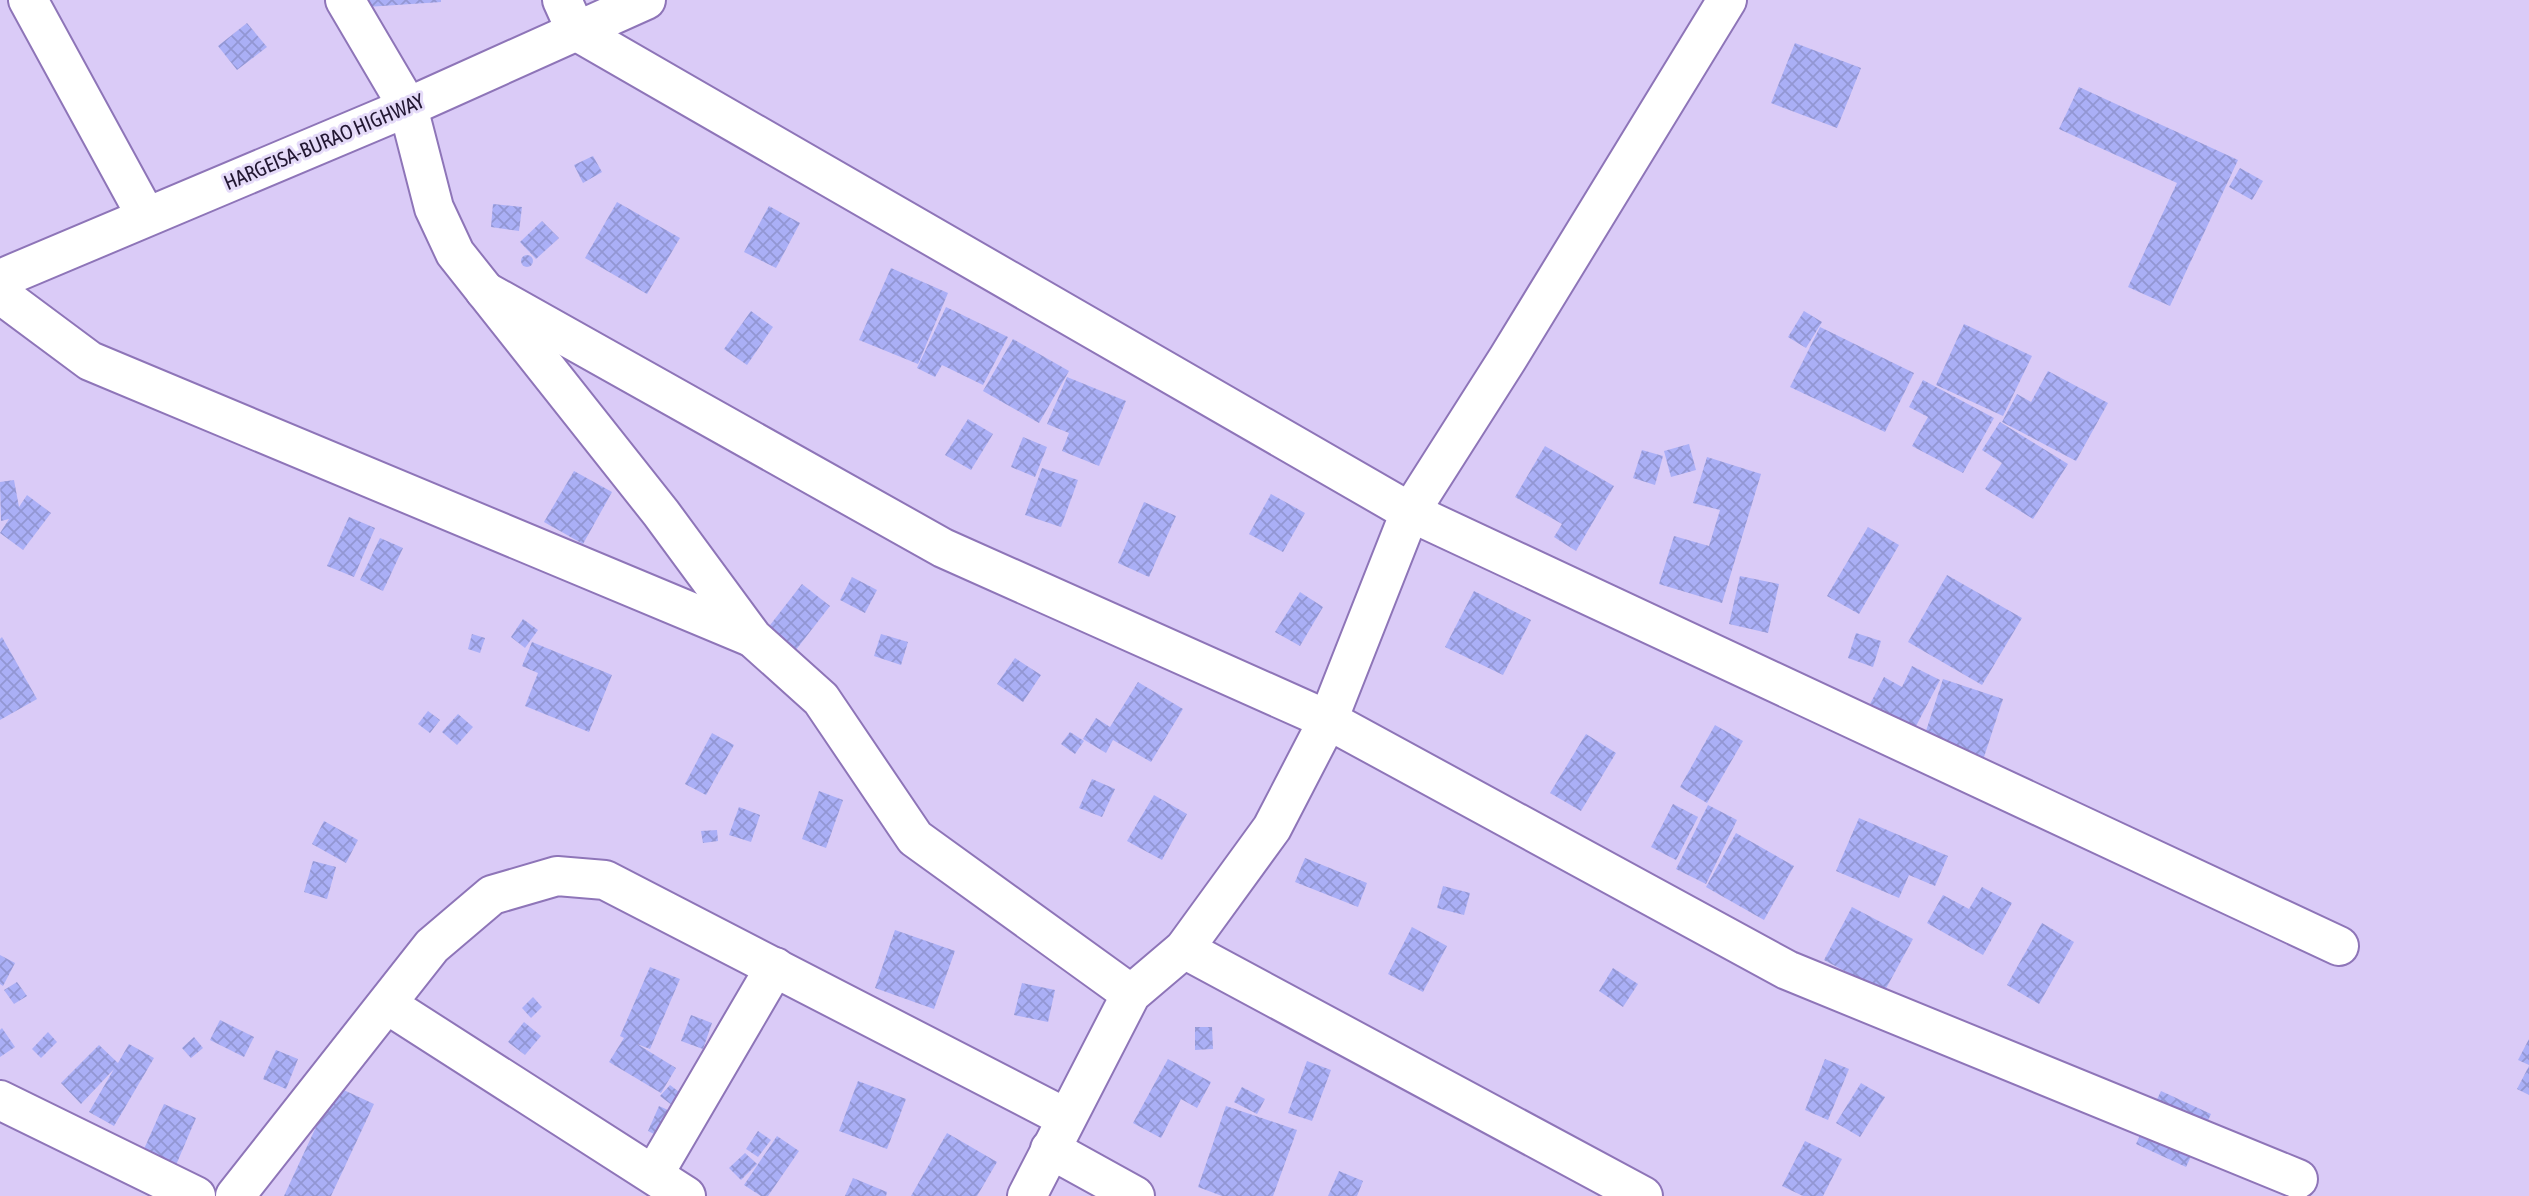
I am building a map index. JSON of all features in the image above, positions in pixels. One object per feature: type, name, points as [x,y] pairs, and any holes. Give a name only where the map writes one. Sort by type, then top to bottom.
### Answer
[{"type":"main road","points":[[28,0],[146,216]]},
{"type":"main road","points":[[345,0],[408,107],[434,208],[455,253],[661,513],[753,638],[821,699],[915,838],[1130,994]]},
{"type":"main road","name":"HARGEISA-BURAO HIGHWAY","points":[[0,279],[408,107],[569,16],[646,0]]},
{"type":"main road","points":[[1027,1196],[1130,994],[1184,949],[1272,828],[1328,720],[1410,512],[1515,347],[1727,0]]},
{"type":"main road","points":[[569,16],[1410,512],[2339,946]]},
{"type":"main road","points":[[485,291],[943,548],[1328,720],[1787,970],[2298,1179]]},
{"type":"main road","points":[[0,294],[90,361],[753,638]]},
{"type":"main road","points":[[235,1196],[432,946],[492,895],[557,876],[605,880],[775,967],[1058,1133],[1135,1196]]},
{"type":"main road","points":[[1184,949],[1643,1196]]},
{"type":"main road","points":[[654,1174],[775,967]]},
{"type":"main road","points":[[387,1005],[686,1196]]},
{"type":"main road","points":[[0,1100],[196,1196]]},
{"type":"building","points":[[352,0],[441,0],[441,2],[352,8]]},
{"type":"building","points":[[247,23],[267,47],[237,70],[218,46]]},
{"type":"building","points":[[1795,43],[1861,68],[1837,128],[1771,103]]},
{"type":"building","points":[[2079,87],[2238,160],[2170,306],[2128,287],[2177,183],[2059,129]]},
{"type":"building","points":[[593,156],[602,172],[583,183],[574,165]]},
{"type":"building","points":[[2240,168],[2263,181],[2252,200],[2229,187]]},
{"type":"building","points":[[617,202],[680,238],[647,294],[585,258]]},
{"type":"building","points":[[493,204],[522,207],[519,231],[491,227]]},
{"type":"building","points":[[769,206],[800,223],[776,268],[744,252]]},
{"type":"building","points":[[542,221],[559,238],[536,259],[520,242]]},
{"type":"building","points":[[527,255],[533,261],[527,267],[521,261]]},
{"type":"building","points":[[891,268],[948,293],[918,364],[859,340]]},
{"type":"building","points":[[946,307],[1008,337],[983,385],[942,365],[935,377],[917,368]]},
{"type":"building","points":[[751,311],[773,327],[747,365],[724,349]]},
{"type":"building","points":[[1804,311],[1822,322],[1806,348],[1788,337]]},
{"type":"building","points":[[1964,324],[2032,356],[2003,416],[1936,385]]},
{"type":"building","points":[[1820,327],[1914,373],[1885,432],[1790,387]]},
{"type":"building","points":[[1013,339],[1069,371],[1039,423],[983,391]]},
{"type":"building","points":[[2048,371],[2108,403],[2076,461],[2002,422],[2017,394],[2031,402]]},
{"type":"building","points":[[1067,377],[1126,401],[1099,466],[1062,451],[1069,433],[1047,424]]},
{"type":"building","points":[[1923,380],[1994,418],[1963,473],[1912,446],[1928,417],[1909,407]]},
{"type":"building","points":[[968,419],[993,434],[971,470],[945,455]]},
{"type":"building","points":[[2000,422],[2068,464],[2033,519],[1985,489],[2002,463],[1982,450]]},
{"type":"building","points":[[1023,437],[1047,447],[1035,477],[1011,467]]},
{"type":"building","points":[[1689,444],[1696,470],[1671,477],[1664,451]]},
{"type":"building","points":[[1545,446],[1614,486],[1576,551],[1554,537],[1562,524],[1515,497]]},
{"type":"building","points":[[1642,450],[1663,456],[1655,485],[1633,478]]},
{"type":"building","points":[[1707,457],[1761,474],[1722,603],[1659,584],[1674,536],[1709,546],[1720,510],[1693,503]]},
{"type":"building","points":[[1042,468],[1078,480],[1061,527],[1025,515]]},
{"type":"building","points":[[574,471],[612,492],[583,544],[544,522]]},
{"type":"building","points":[[14,480],[19,507],[27,495],[51,513],[23,550],[0,533],[9,519],[1,521],[0,482]]},
{"type":"building","points":[[1271,494],[1305,513],[1283,552],[1249,534]]},
{"type":"building","points":[[1144,502],[1176,516],[1149,577],[1118,563]]},
{"type":"building","points":[[349,517],[375,528],[354,577],[327,566]]},
{"type":"building","points":[[1868,527],[1899,545],[1859,614],[1827,596]]},
{"type":"building","points":[[380,538],[403,548],[383,591],[360,580]]},
{"type":"building","points":[[1947,575],[2022,618],[1982,685],[1908,642]]},
{"type":"building","points":[[1740,576],[1779,584],[1768,633],[1729,624]]},
{"type":"building","points":[[852,577],[877,590],[865,613],[840,600]]},
{"type":"building","points":[[802,584],[830,606],[788,660],[760,638]]},
{"type":"building","points":[[1474,591],[1531,620],[1503,675],[1445,647]]},
{"type":"building","points":[[1300,592],[1323,607],[1300,646],[1275,632]]},
{"type":"building","points":[[523,619],[538,630],[525,648],[511,637]]},
{"type":"building","points":[[1856,633],[1881,641],[1873,667],[1848,658]]},
{"type":"building","points":[[472,634],[485,638],[480,653],[468,649]]},
{"type":"building","points":[[881,634],[908,642],[901,665],[874,656]]},
{"type":"building","points":[[2,637],[37,699],[0,720],[0,639]]},
{"type":"building","points":[[532,642],[612,675],[589,732],[525,706],[538,673],[522,666]]},
{"type":"building","points":[[1015,658],[1041,675],[1023,702],[997,684]]},
{"type":"building","points":[[1912,666],[1940,680],[1915,728],[1870,704],[1884,677],[1902,687]]},
{"type":"building","points":[[1943,679],[2003,699],[1982,763],[1922,743]]},
{"type":"building","points":[[1138,682],[1183,709],[1151,762],[1113,740],[1106,753],[1083,739],[1096,718],[1110,727]]},
{"type":"building","points":[[428,711],[440,720],[430,733],[418,724]]},
{"type":"building","points":[[458,714],[473,727],[457,745],[442,732]]},
{"type":"building","points":[[1715,725],[1743,741],[1707,803],[1680,787]]},
{"type":"building","points":[[1070,732],[1084,741],[1075,754],[1061,744]]},
{"type":"building","points":[[712,733],[734,745],[706,795],[685,784]]},
{"type":"building","points":[[1586,734],[1616,753],[1581,811],[1550,793]]},
{"type":"building","points":[[1092,779],[1115,789],[1102,817],[1079,808]]},
{"type":"building","points":[[819,791],[843,800],[826,848],[802,839]]},
{"type":"building","points":[[1154,795],[1187,814],[1162,860],[1127,841]]},
{"type":"building","points":[[1673,804],[1698,817],[1676,860],[1651,847]]},
{"type":"building","points":[[1708,805],[1737,820],[1706,884],[1676,869]]},
{"type":"building","points":[[739,807],[760,815],[751,842],[729,835]]},
{"type":"building","points":[[1859,818],[1948,856],[1935,886],[1909,875],[1899,898],[1836,871]]},
{"type":"building","points":[[324,821],[358,840],[346,863],[312,844]]},
{"type":"building","points":[[717,830],[718,841],[703,843],[701,831]]},
{"type":"building","points":[[1736,833],[1794,866],[1764,920],[1706,887]]},
{"type":"building","points":[[1305,858],[1367,883],[1358,907],[1295,882]]},
{"type":"building","points":[[313,861],[336,867],[327,899],[304,892]]},
{"type":"building","points":[[1443,886],[1470,893],[1464,915],[1437,908]]},
{"type":"building","points":[[1982,887],[2012,903],[1983,955],[1927,923],[1943,895],[1969,909]]},
{"type":"building","points":[[1852,907],[1913,939],[1884,992],[1824,960]]},
{"type":"building","points":[[2042,923],[2074,942],[2039,1004],[2007,985]]},
{"type":"building","points":[[1412,927],[1447,946],[1423,992],[1388,974]]},
{"type":"building","points":[[895,930],[955,951],[934,1009],[875,988]]},
{"type":"building","points":[[0,955],[15,963],[3,986],[0,984]]},
{"type":"building","points":[[650,967],[680,979],[650,1049],[637,1044],[676,1068],[661,1093],[609,1062],[624,1038],[620,1036]]},
{"type":"building","points":[[1613,968],[1638,984],[1623,1007],[1599,991]]},
{"type":"building","points":[[17,982],[27,996],[14,1004],[4,990]]},
{"type":"building","points":[[1022,983],[1055,990],[1048,1022],[1014,1015]]},
{"type":"building","points":[[533,997],[542,1007],[531,1018],[522,1008]]},
{"type":"building","points":[[691,1015],[712,1023],[703,1049],[681,1041]]},
{"type":"building","points":[[220,1020],[254,1037],[244,1057],[210,1040]]},
{"type":"building","points":[[524,1022],[541,1036],[525,1055],[508,1042]]},
{"type":"building","points":[[1195,1027],[1212,1027],[1213,1049],[1195,1050]]},
{"type":"building","points":[[2,1028],[15,1047],[0,1057],[0,1030]]},
{"type":"building","points":[[48,1032],[57,1042],[41,1058],[32,1049]]},
{"type":"building","points":[[194,1037],[203,1048],[191,1058],[182,1048]]},
{"type":"building","points":[[2529,1039],[2529,1065],[2518,1060]]},
{"type":"building","points":[[129,1044],[154,1058],[114,1126],[89,1112],[114,1069],[81,1104],[61,1083],[99,1045],[118,1063]]},
{"type":"building","points":[[276,1050],[298,1059],[286,1089],[263,1079]]},
{"type":"building","points":[[1168,1059],[1211,1082],[1197,1108],[1181,1099],[1161,1138],[1133,1123]]},
{"type":"building","points":[[1825,1059],[1849,1069],[1828,1120],[1805,1110]]},
{"type":"building","points":[[1307,1061],[1331,1070],[1312,1121],[1288,1113]]},
{"type":"building","points":[[2529,1066],[2529,1095],[2517,1089]]},
{"type":"building","points":[[858,1081],[906,1099],[887,1149],[839,1131]]},
{"type":"building","points":[[1861,1083],[1885,1097],[1860,1137],[1836,1123]]},
{"type":"building","points":[[670,1085],[683,1095],[673,1106],[660,1096]]},
{"type":"building","points":[[335,1086],[374,1104],[331,1196],[284,1196]]},
{"type":"building","points":[[1242,1087],[1265,1099],[1257,1114],[1234,1102]]},
{"type":"building","points":[[2161,1091],[2211,1114],[2186,1167],[2136,1144]]},
{"type":"building","points":[[164,1104],[196,1118],[173,1172],[140,1158]]},
{"type":"building","points":[[659,1106],[688,1119],[676,1145],[648,1131]]},
{"type":"building","points":[[1226,1106],[1297,1130],[1273,1196],[1222,1196],[1198,1187]]},
{"type":"building","points":[[758,1131],[771,1140],[758,1157],[746,1149]]},
{"type":"building","points":[[947,1133],[997,1162],[977,1196],[911,1196]]},
{"type":"building","points":[[777,1136],[799,1151],[768,1196],[761,1196],[744,1185]]},
{"type":"building","points":[[1805,1141],[1842,1159],[1823,1196],[1803,1196],[1782,1186]]},
{"type":"building","points":[[745,1153],[757,1164],[741,1180],[729,1168]]},
{"type":"building","points":[[1339,1171],[1363,1181],[1357,1196],[1328,1196]]},
{"type":"building","points":[[853,1178],[887,1192],[886,1196],[845,1196]]}]
